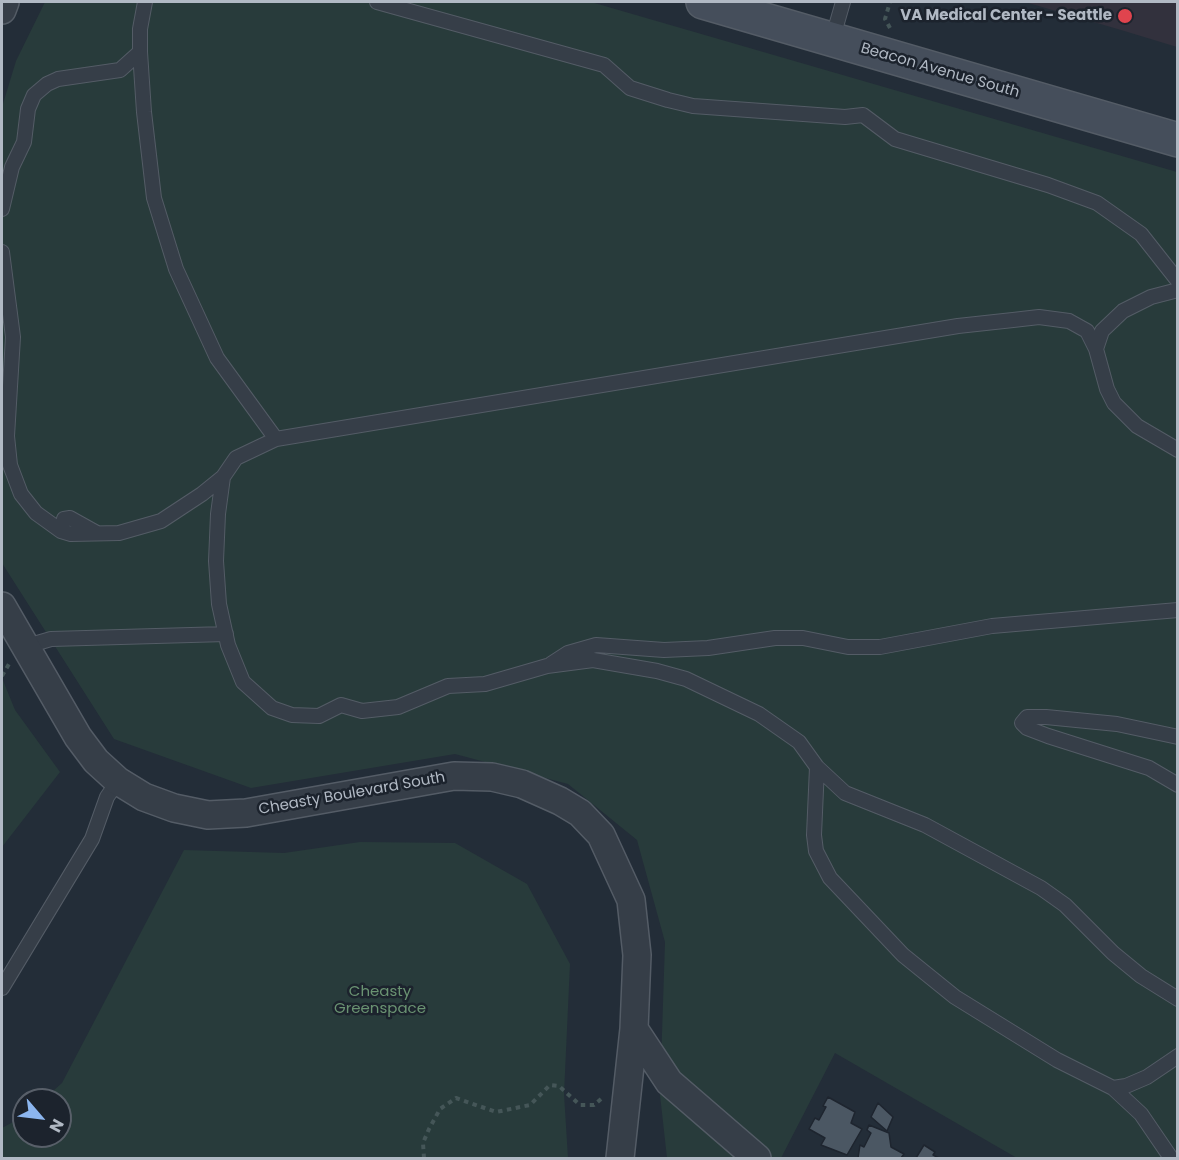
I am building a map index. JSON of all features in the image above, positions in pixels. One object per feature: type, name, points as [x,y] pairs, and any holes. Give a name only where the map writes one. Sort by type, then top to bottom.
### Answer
[{"type":"main road","name":"Beacon Avenue South","points":[[703,2],[1178,140]]},
{"type":"street","points":[[2,10],[5,2]]},
{"type":"street","name":"Cheasty Boulevard South","points":[[2,606],[78,737],[96,761],[118,781],[144,797],[174,808],[208,815],[246,813],[454,776],[492,777],[522,784],[560,801],[579,813],[601,835],[631,900],[637,955],[634,1029],[621,1158]]},
{"type":"street","points":[[634,1029],[669,1082],[757,1158]]},
{"type":"lane","points":[[145,2],[140,28],[140,52],[154,198],[176,269],[217,358],[276,439]]},
{"type":"lane","points":[[377,2],[604,65],[630,88],[693,106],[845,117],[863,115],[895,139],[1048,185],[1097,203],[1141,234],[1178,281]]},
{"type":"lane","points":[[832,40],[843,2]]},
{"type":"lane","points":[[2,208],[12,167],[24,142],[28,109],[34,96],[47,84],[58,79],[120,70],[140,52]]},
{"type":"lane","points":[[2,252],[13,338],[7,436],[10,465],[21,494],[36,513],[61,531],[71,534],[129,531],[161,521],[195,500],[223,477],[236,458],[276,439],[946,328],[1039,317],[1069,321],[1087,331],[1096,349],[1107,389],[1114,403],[1137,426],[1178,450]]},
{"type":"lane","points":[[1096,349],[1102,331],[1123,311],[1151,297],[1178,290]]},
{"type":"lane","points":[[223,477],[218,514],[216,561],[219,604],[226,634],[243,682],[272,708],[292,715],[319,716],[340,705],[362,711],[398,707],[448,686],[485,684],[547,666],[593,660],[657,670],[686,679],[739,703],[782,728],[799,742],[817,767],[845,793],[924,825],[1041,888],[1065,905],[1132,968],[1178,999]]},
{"type":"lane","points":[[547,666],[568,653],[596,645],[664,650],[708,648],[775,638],[803,638],[848,646],[880,647],[992,626],[1178,610]]},
{"type":"lane","points":[[27,646],[51,639],[226,634]]},
{"type":"lane","points":[[1178,737],[1117,724],[1046,717],[1027,717],[1022,723],[1027,728],[1048,736],[1149,768],[1178,785]]},
{"type":"lane","points":[[817,767],[814,836],[816,851],[830,878],[903,955],[955,997],[1057,1060],[1113,1088],[1141,1114],[1171,1158]]},
{"type":"lane","points":[[2,988],[92,839],[107,797],[118,781]]},
{"type":"lane","points":[[1113,1088],[1126,1086],[1147,1077],[1178,1056]]},
{"type":"path","points":[[888,8],[890,2]]},
{"type":"path","points":[[424,1158],[423,1143],[429,1129],[440,1109],[456,1098],[465,1099],[496,1112],[530,1105],[549,1084],[559,1086],[580,1105],[594,1105],[603,1098]]},
{"type":"shaded area","name":"VA Medical Center - Seattle","points":[[1025,2],[1177,2],[1177,47],[1121,30]]},
{"type":"green space","points":[[45,2],[591,2],[1177,172],[1177,1158],[1017,1158],[835,1053],[781,1158],[667,1158],[660,1095],[665,942],[637,840],[568,784],[455,754],[251,788],[114,739],[2,563],[2,107],[16,61]]},
{"type":"green space","points":[[2,678],[15,710],[60,772],[2,847]]},
{"type":"green space","name":"Cheasty Greenspace","points":[[360,842],[455,843],[527,884],[570,964],[564,1094],[568,1158],[2,1158],[2,1128],[12,1123],[12,1148],[72,1148],[72,1088],[56,1088],[62,1083],[184,850],[284,853]]},
{"type":"building","points":[[828,1097],[855,1112],[851,1123],[862,1129],[847,1155],[821,1145],[825,1138],[809,1129],[815,1118],[819,1120]]},
{"type":"building","points":[[878,1103],[893,1117],[887,1131],[871,1117]]},
{"type":"building","points":[[869,1125],[889,1133],[891,1147],[904,1154],[901,1158],[858,1158],[860,1145],[864,1147],[871,1133],[867,1130]]},
{"type":"building","points":[[924,1145],[935,1152],[933,1155],[939,1158],[916,1158]]},
{"type":"place","name":"VA Medical Center - Seattle","points":[[1125,16]]}]
